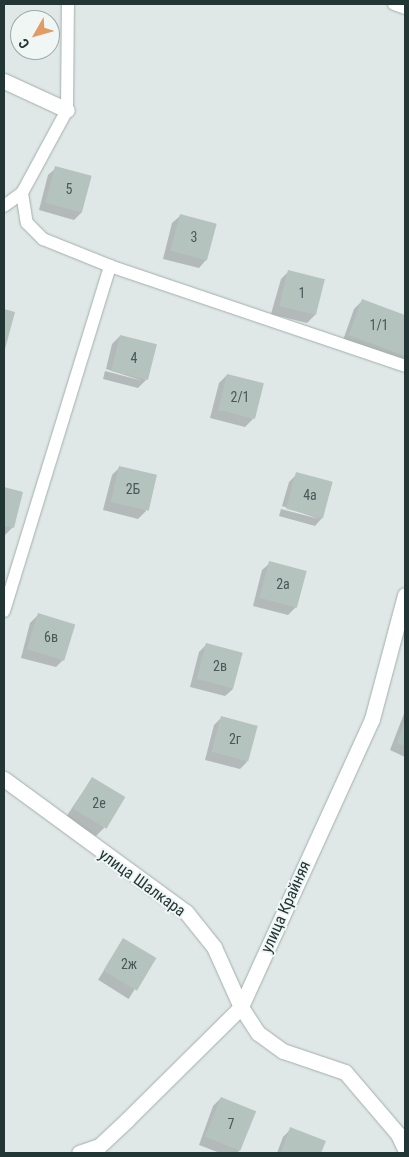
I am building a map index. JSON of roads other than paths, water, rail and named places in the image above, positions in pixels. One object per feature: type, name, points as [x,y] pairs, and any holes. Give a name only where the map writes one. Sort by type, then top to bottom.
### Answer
[{"type":"street","points":[[4,81],[67,110]]},
{"type":"street","name":"улица Крайняя","points":[[241,1007],[372,719],[405,595]]},
{"type":"street","name":"улица Шалкара","points":[[4,779],[186,912],[214,947],[241,1007]]},
{"type":"street","points":[[79,1153],[98,1146],[127,1120],[241,1007],[258,1033],[284,1051],[345,1072],[398,1134],[405,1149]]},
{"type":"lane","points":[[4,206],[22,193],[67,110],[68,4]]},
{"type":"lane","points":[[394,4],[405,8]]},
{"type":"lane","points":[[22,193],[26,223],[43,239],[110,266],[405,366]]},
{"type":"lane","points":[[4,611],[110,266]]}]
